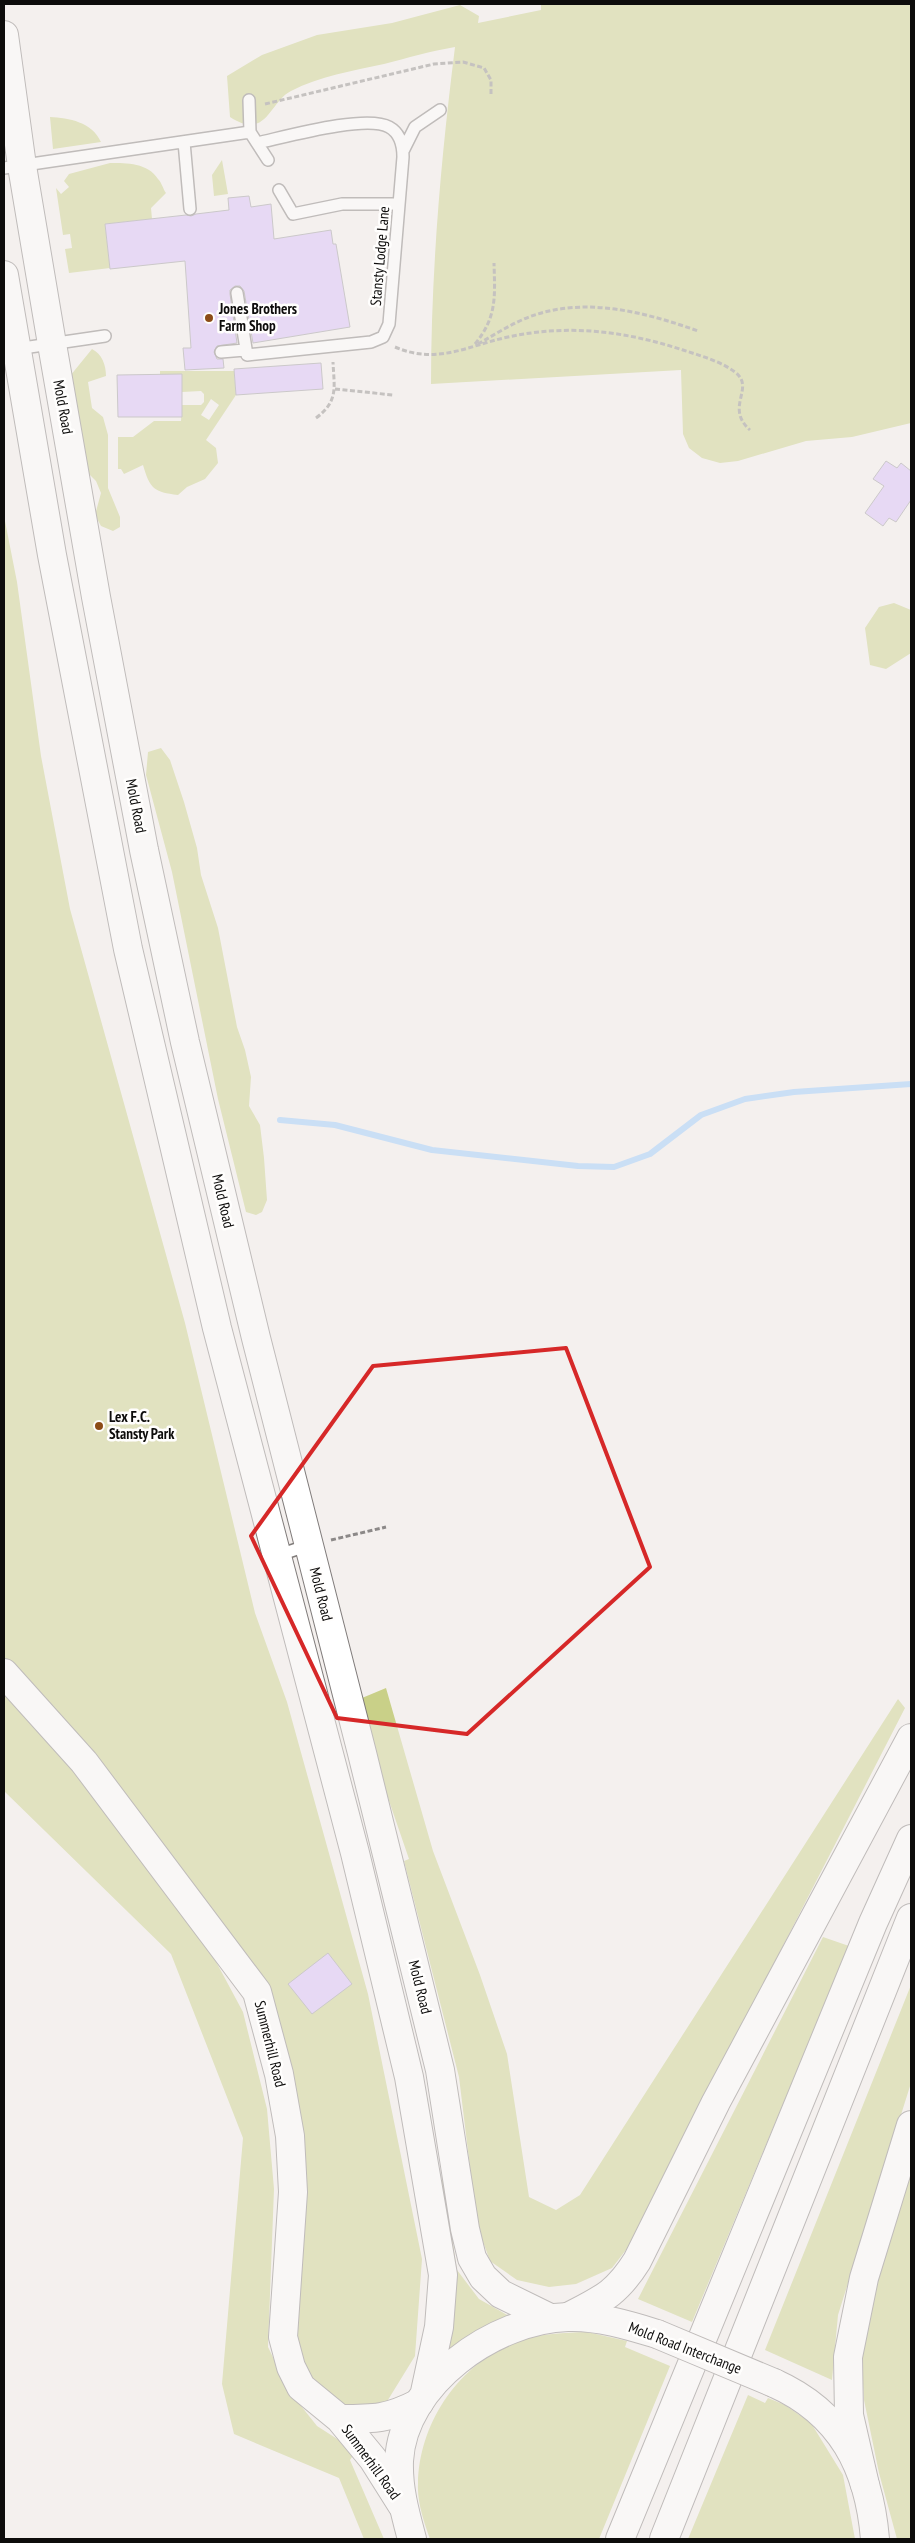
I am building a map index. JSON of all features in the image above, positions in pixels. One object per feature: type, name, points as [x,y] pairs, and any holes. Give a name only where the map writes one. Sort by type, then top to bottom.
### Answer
[{"type":"main road","name":"Mold Road","points":[[4,35],[13,167],[52,344],[96,597],[144,850],[185,1042],[256,1338],[440,2070],[465,2229],[472,2258],[483,2277],[502,2294],[560,2317]]},
{"type":"main road","name":"Mold Road","points":[[4,275],[52,555],[128,949],[215,1318],[355,1854],[410,2077],[443,2275],[439,2327],[422,2397]]},
{"type":"main road","name":"Summerhill Road","points":[[4,1673],[84,1762],[257,1992],[279,2074],[290,2136],[293,2192],[283,2337],[291,2367],[300,2387],[340,2419],[373,2459],[402,2505]]},
{"type":"main road","points":[[560,2317],[608,2296],[626,2279],[637,2261],[716,2102],[911,1738]]},
{"type":"main road","points":[[620,2539],[869,1932],[911,1838]]},
{"type":"main road","points":[[664,2539],[911,1918]]},
{"type":"main road","points":[[865,2485],[850,2415],[848,2356],[864,2278],[911,2125]]},
{"type":"main road","name":"Mold Road Interchange","points":[[412,2539],[402,2505],[399,2460],[407,2426],[422,2397],[465,2354],[495,2335],[524,2324],[560,2317],[600,2319],[657,2334],[774,2383],[805,2399],[827,2417],[838,2430],[865,2485],[873,2517],[875,2539]]},
{"type":"main road","name":"Summerhill Road","points":[[340,2419],[380,2419],[395,2415],[422,2397]]},
{"type":"lane","points":[[249,104],[250,132],[268,160]]},
{"type":"lane","points":[[403,151],[415,127],[440,110]]},
{"type":"lane","points":[[257,143],[342,126],[374,123],[389,127],[397,133],[403,151]]},
{"type":"lane","points":[[13,167],[250,132]]},
{"type":"lane","points":[[184,142],[190,209]]},
{"type":"lane","name":"Stansty Lodge Lane","points":[[383,336],[389,324],[403,151]]},
{"type":"lane","points":[[279,190],[293,214],[342,204],[399,204]]},
{"type":"lane","points":[[237,293],[247,355],[253,356],[375,342],[383,336]]},
{"type":"lane","points":[[16,349],[105,336]]},
{"type":"lane","points":[[221,352],[245,350]]},
{"type":"lane","points":[[276,1556],[309,1546]]},
{"type":"path","points":[[249,104],[434,64],[463,62],[484,68],[491,80],[491,95]]},
{"type":"path","points":[[473,347],[483,334],[494,310],[494,263]]},
{"type":"path","points":[[473,347],[529,317],[576,307],[624,311],[650,316],[698,331]]},
{"type":"path","points":[[383,336],[394,347],[410,354],[448,354],[508,337],[578,329],[608,331],[652,340],[710,359],[737,374],[743,387],[738,414],[742,423],[750,430]]},
{"type":"path","points":[[316,418],[327,410],[333,400],[332,346]]},
{"type":"path","points":[[334,390],[393,395]]},
{"type":"path","points":[[309,1546],[386,1527]]},
{"type":"highlighted area","points":[[566,1348],[650,1567],[467,1734],[337,1718],[251,1536],[373,1366]]},
{"type":"green space","points":[[541,4],[911,4],[911,423],[852,437],[806,441],[738,461],[720,463],[702,458],[689,448],[683,434],[681,370],[431,384],[431,342],[438,215],[455,47],[313,81],[284,96],[266,117],[252,125],[242,123],[230,117],[227,76],[262,55],[317,35],[392,23],[460,5],[479,16],[478,23],[541,10]]},
{"type":"green space","points":[[50,117],[79,122],[92,130],[101,142],[53,149]]},
{"type":"green space","points":[[222,160],[228,194],[214,196],[212,175]]},
{"type":"green space","points":[[110,163],[137,165],[149,170],[154,174],[166,193],[151,208],[152,219],[105,224],[110,268],[69,273],[65,249],[72,248],[70,234],[63,235],[56,188],[61,194],[69,187],[64,181],[69,174]]},
{"type":"green space","points":[[92,349],[101,357],[106,372],[106,376],[88,382],[92,408],[103,417],[108,435],[108,488],[120,517],[120,527],[113,531],[101,526],[95,515],[101,493],[96,481],[85,470],[70,376]]},
{"type":"green space","points":[[160,371],[234,371],[236,395],[206,440],[216,448],[218,463],[205,479],[187,487],[178,495],[158,491],[154,488],[148,479],[143,465],[124,474],[121,469],[118,469],[118,437],[133,437],[154,421],[181,421],[182,405],[201,405],[204,402],[204,394],[201,391],[182,392],[160,380]],"holes":[[[211,399],[219,405],[209,420],[201,415]]]},
{"type":"green space","points":[[4,516],[17,582],[41,756],[70,909],[185,1323],[255,1613],[287,1702],[368,1994],[422,2259],[415,2356],[383,2408],[346,2409],[301,2371],[293,2330],[305,2170],[257,1979],[206,1943],[243,2012],[267,2109],[274,2189],[268,2347],[290,2392],[317,2426],[356,2451],[350,2460],[384,2539],[364,2539],[339,2478],[234,2434],[222,2384],[243,2138],[171,1954],[4,1791]]},
{"type":"green space","points":[[894,603],[911,610],[911,653],[886,669],[870,665],[865,628],[879,607]]},
{"type":"green space","points":[[161,748],[170,760],[197,848],[201,875],[218,928],[237,1027],[245,1050],[251,1077],[249,1106],[260,1125],[267,1200],[262,1212],[256,1215],[246,1212],[218,1099],[172,872],[146,775],[148,752]]},
{"type":"green space","points":[[386,1688],[433,1851],[480,1975],[507,2054],[529,2197],[556,2210],[580,2195],[898,1699],[905,1708],[629,2246],[612,2268],[576,2284],[549,2287],[517,2280],[490,2261],[477,2225],[459,2077],[404,1861],[409,1859],[386,1792],[362,1698]]},
{"type":"green space","points":[[823,1937],[849,1946],[692,2322],[638,2299]]},
{"type":"green space","points":[[911,1985],[911,2083],[838,2315],[832,2380],[765,2350]]},
{"type":"green space","points":[[911,2168],[911,2539],[897,2539],[879,2473],[864,2400],[861,2351],[872,2291]]},
{"type":"green space","points":[[443,2180],[457,2270],[479,2299],[509,2316],[484,2327],[444,2357],[437,2181]]},
{"type":"green space","points":[[587,2332],[627,2341],[625,2347],[670,2366],[599,2539],[430,2539],[423,2519],[419,2498],[420,2461],[426,2438],[435,2417],[447,2397],[461,2379],[478,2363],[519,2341],[536,2336]]},
{"type":"green space","points":[[748,2395],[765,2403],[768,2398],[785,2405],[811,2423],[843,2475],[855,2539],[688,2539]]},
{"type":"building","points":[[249,196],[251,207],[271,204],[274,239],[331,230],[333,244],[336,244],[350,327],[253,343],[244,291],[240,286],[235,286],[230,290],[230,294],[237,343],[217,346],[214,352],[217,359],[223,359],[224,368],[185,370],[183,348],[191,348],[185,261],[110,269],[105,224],[191,216],[229,210],[228,198]]},
{"type":"building","points":[[321,363],[323,389],[236,395],[234,369]]},
{"type":"building","points":[[182,374],[182,417],[118,417],[117,375]]},
{"type":"building","points":[[886,461],[897,468],[901,463],[911,471],[911,500],[896,522],[889,518],[883,526],[865,513],[884,486],[873,479]]},
{"type":"building","points":[[328,1953],[352,1984],[312,2014],[288,1984]]},
{"type":"waterway","points":[[280,1120],[335,1125],[432,1150],[578,1166],[614,1167],[650,1154],[701,1115],[745,1099],[794,1092],[911,1084]]},
{"type":"place","name":"Jones Brothers Farm Shop","points":[[209,318]]},
{"type":"place","name":"Lex F.C. Stansty Park","points":[[99,1426]]}]
